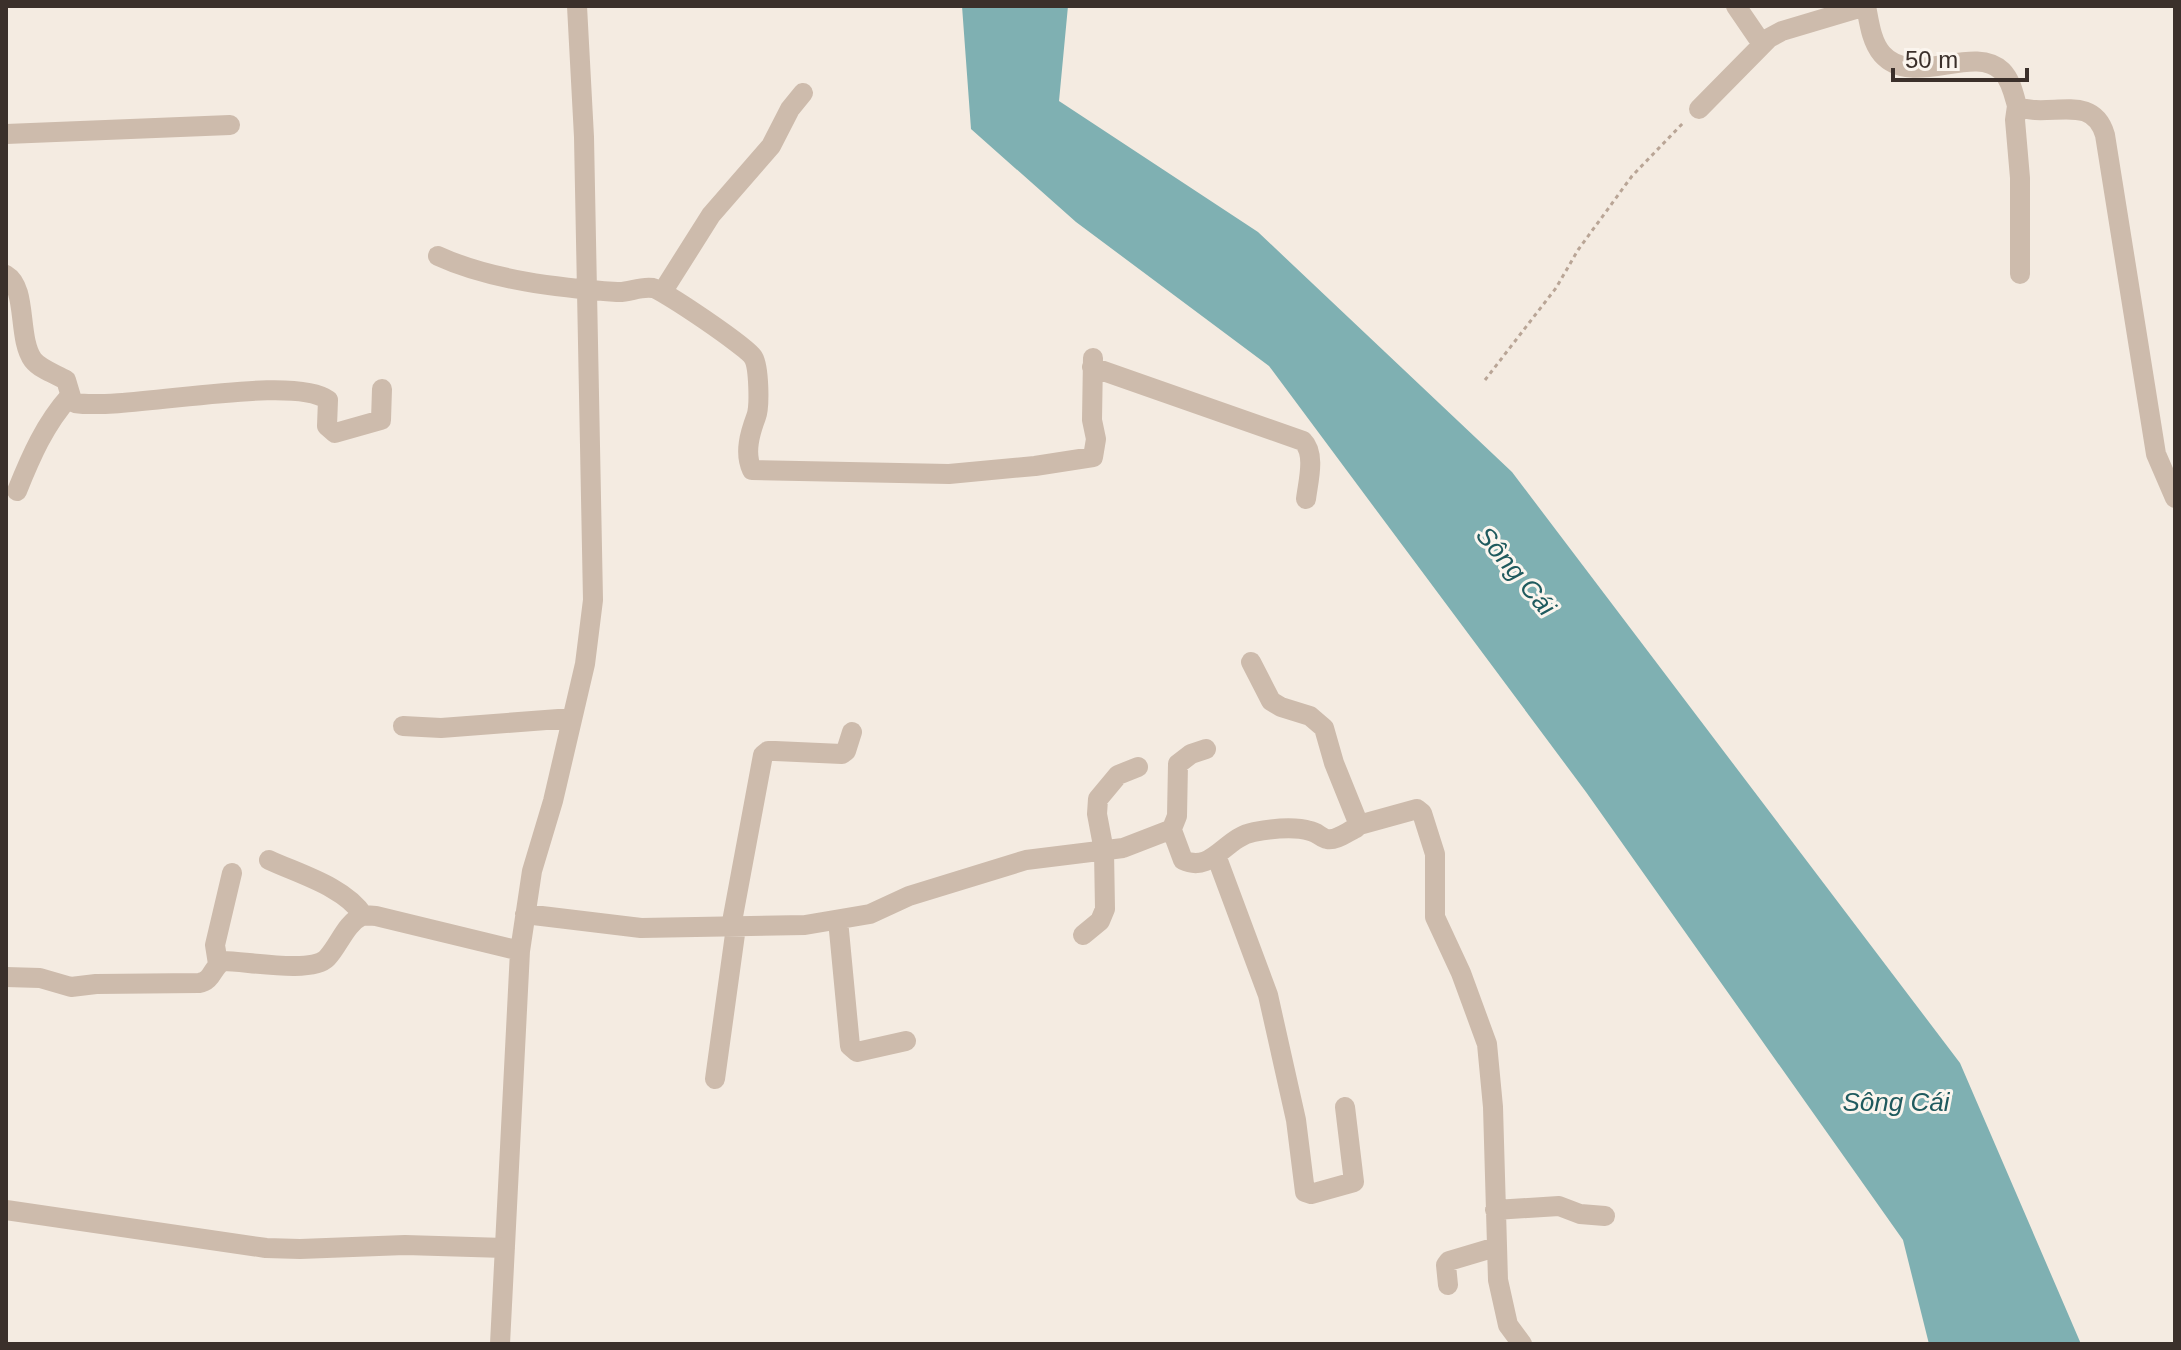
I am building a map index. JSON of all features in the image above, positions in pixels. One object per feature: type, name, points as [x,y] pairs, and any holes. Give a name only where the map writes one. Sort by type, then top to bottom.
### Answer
[{"type":"street","points":[[500,1344],[520,951],[532,871],[553,801],[585,664],[593,591],[584,137],[577,6]]},
{"type":"street","points":[[1736,6],[1762,44]]},
{"type":"street","points":[[1699,109],[1762,44],[1782,31],[1866,6],[1875,43],[1883,56],[1909,67],[1921,68],[1988,62],[2003,71],[2017,106],[2020,274]]},
{"type":"street","points":[[663,291],[711,215],[771,146],[790,109],[803,93]]},
{"type":"street","points":[[2017,106],[2028,111],[2079,109],[2101,122],[2132,289],[2156,454],[2175,498]]},
{"type":"street","points":[[6,134],[230,125]]},
{"type":"street","points":[[438,256],[473,271],[587,290],[621,293],[644,287],[663,291],[743,347],[755,360],[757,410],[751,424],[749,446],[752,470],[949,474],[1093,457],[1096,439],[1092,420],[1092,363],[1303,441],[1309,449],[1310,460],[1306,499]]},
{"type":"street","points":[[6,275],[17,287],[30,356],[40,367],[66,380],[72,400],[80,404],[270,391],[308,392],[328,400],[327,426],[335,433],[381,420],[382,389]]},
{"type":"street","points":[[17,491],[52,415],[70,396]]},
{"type":"street","points":[[1251,662],[1271,701],[1310,716],[1324,728],[1334,763],[1359,825]]},
{"type":"street","points":[[403,726],[441,728],[572,718]]},
{"type":"street","points":[[715,1079],[734,927],[763,755],[768,751],[842,754],[846,751],[852,732]]},
{"type":"street","points":[[1206,749],[1191,754],[1178,764],[1177,816],[1171,831],[1187,863],[1217,858],[1231,841],[1245,834],[1298,829],[1330,839],[1359,825],[1413,809],[1422,813],[1435,854],[1435,917],[1461,973],[1487,1044],[1493,1107],[1496,1247],[1502,1306],[1508,1325],[1522,1344]]},
{"type":"street","points":[[1083,935],[1100,921],[1105,909],[1104,851],[1097,814],[1098,799],[1118,775],[1138,767]]},
{"type":"street","points":[[525,914],[641,928],[805,925],[870,914],[909,896],[1026,860],[1123,848],[1171,831]]},
{"type":"street","points":[[1217,858],[1268,995],[1296,1120],[1305,1192],[1311,1194],[1354,1182],[1345,1107]]},
{"type":"street","points":[[269,860],[329,888],[357,906],[363,915]]},
{"type":"street","points":[[6,977],[40,978],[71,987],[199,983],[209,979],[218,964],[215,945],[232,873]]},
{"type":"street","points":[[218,964],[230,961],[297,966],[324,961],[346,929],[363,915],[520,951]]},
{"type":"street","points":[[838,920],[850,1046],[857,1052],[906,1041]]},
{"type":"street","points":[[1495,1210],[1559,1206],[1580,1214],[1605,1216]]},
{"type":"street","points":[[6,1210],[266,1248],[419,1245],[505,1248]]},
{"type":"street","points":[[1448,1285],[1446,1265],[1449,1261],[1496,1247]]},
{"type":"path","points":[[1485,380],[1556,288],[1578,250],[1632,176],[1699,109]]},
{"type":"water","name":"Sông Cái","points":[[962,6],[1068,6],[1059,101],[1258,232],[1512,472],[1960,1063],[2081,1344],[1929,1344],[1903,1240],[1586,792],[1269,366],[1076,222],[971,129]]}]
